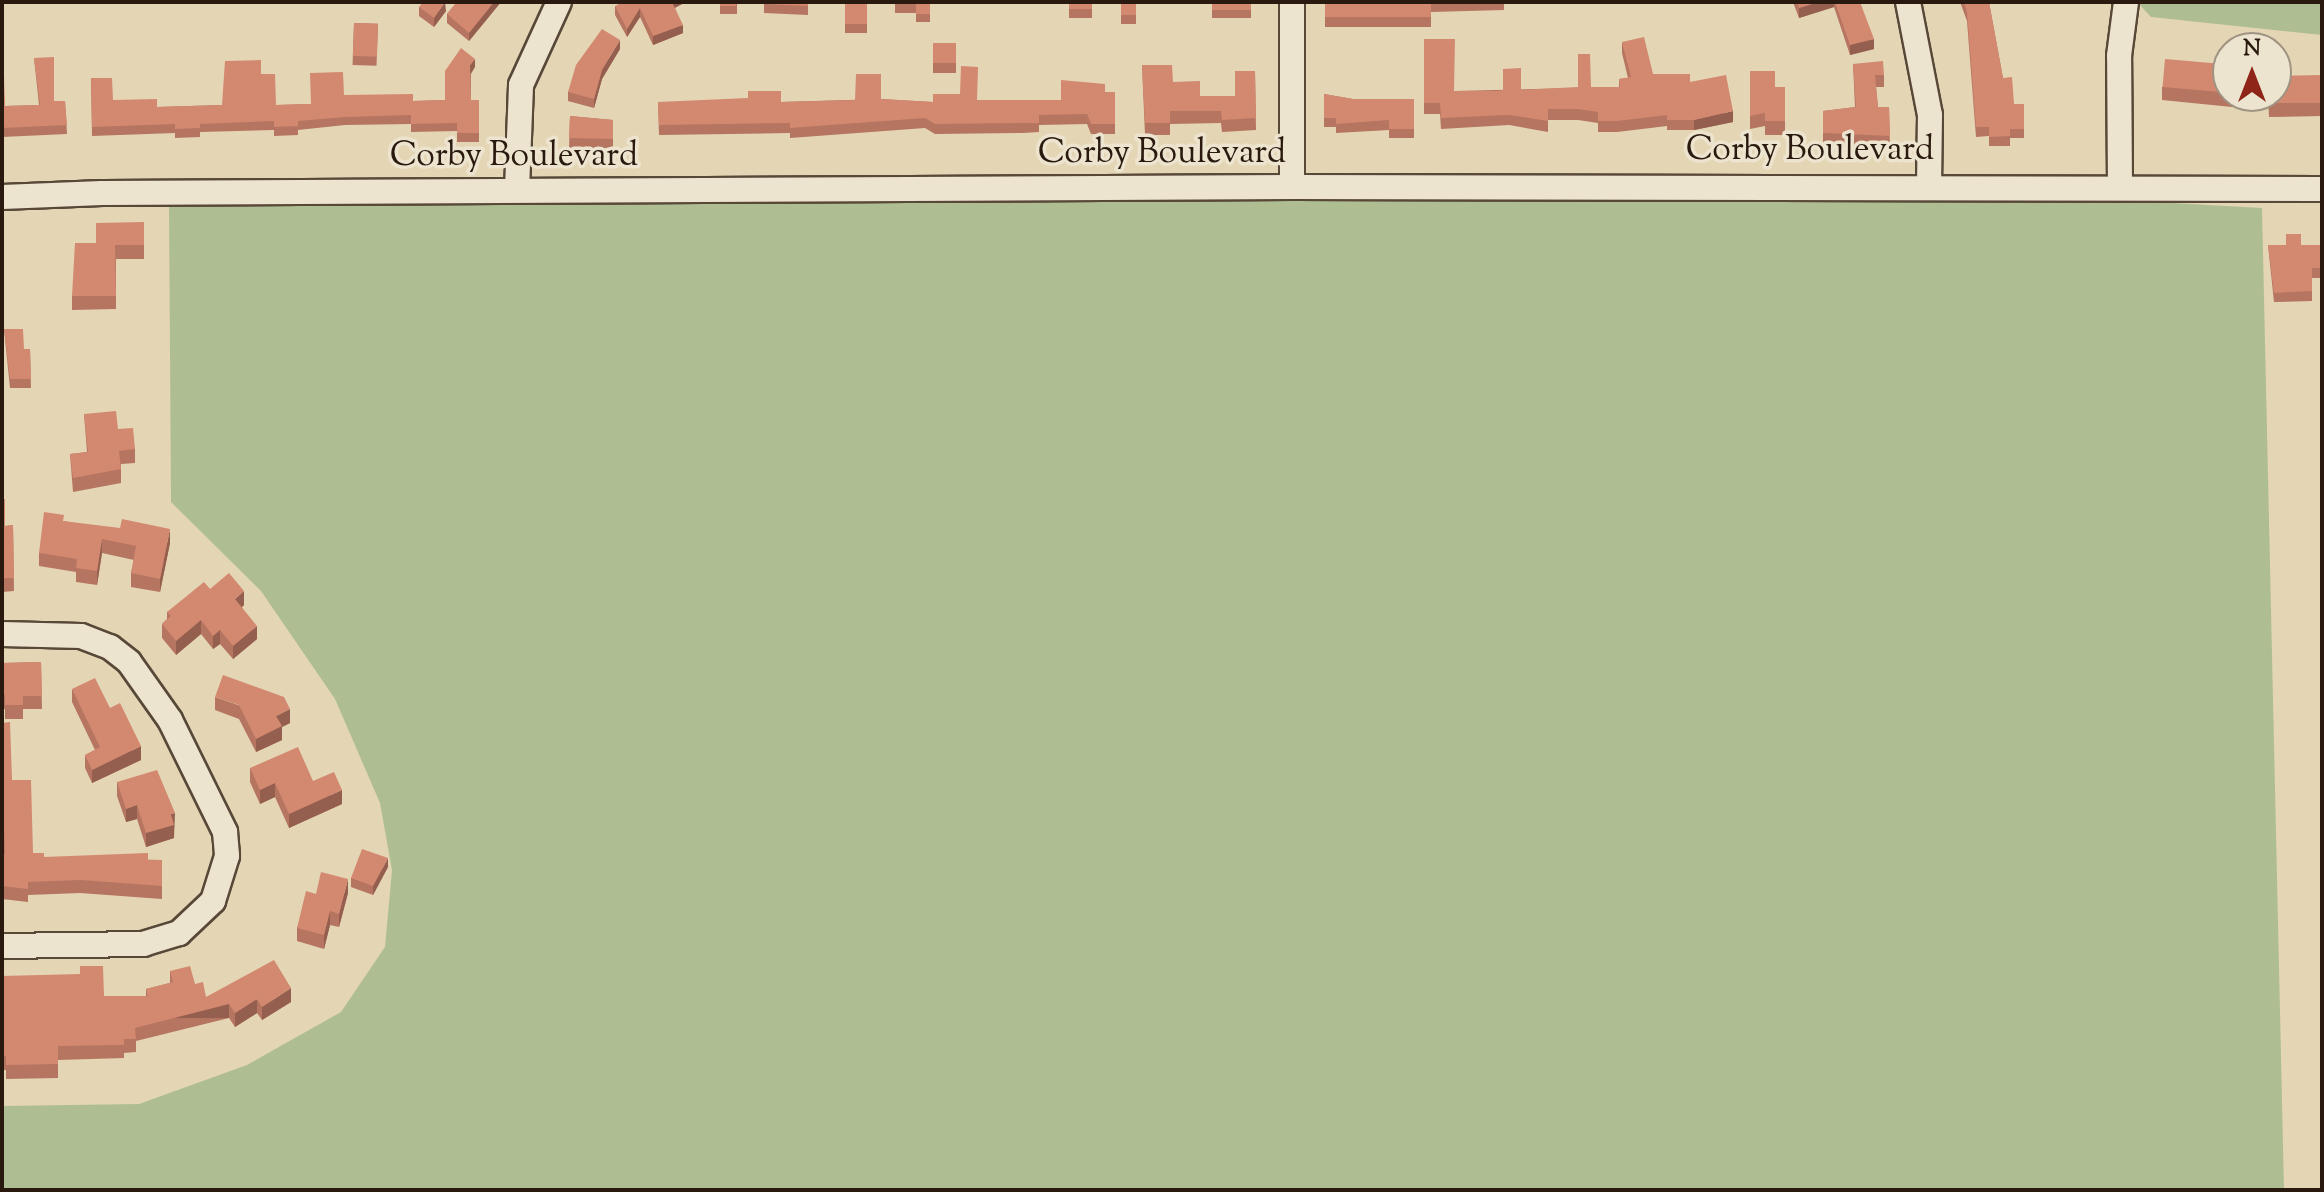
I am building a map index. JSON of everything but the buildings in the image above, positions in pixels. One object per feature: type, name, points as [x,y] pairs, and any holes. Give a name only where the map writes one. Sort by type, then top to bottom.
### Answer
[{"type":"street","points":[[517,190],[521,85],[559,2]]},
{"type":"street","points":[[1292,2],[1292,187]]},
{"type":"street","points":[[1908,2],[1930,115],[1929,185]]},
{"type":"street","points":[[2120,185],[2119,56],[2126,2]]},
{"type":"street","name":"Corby Boulevard","points":[[2,197],[517,190],[1292,187],[2120,185],[2322,189]]},
{"type":"street","points":[[2,634],[81,636],[129,662],[170,720],[225,832],[227,856],[213,901],[179,933],[144,944],[2,946]]},
{"type":"green space","points":[[2137,2],[2322,2],[2322,35],[2151,17]]},
{"type":"green space","points":[[2048,196],[2262,208],[2284,1190],[2,1190],[2,1106],[139,1104],[247,1065],[341,1012],[385,947],[392,870],[380,803],[335,699],[261,591],[171,502],[169,206]]}]
